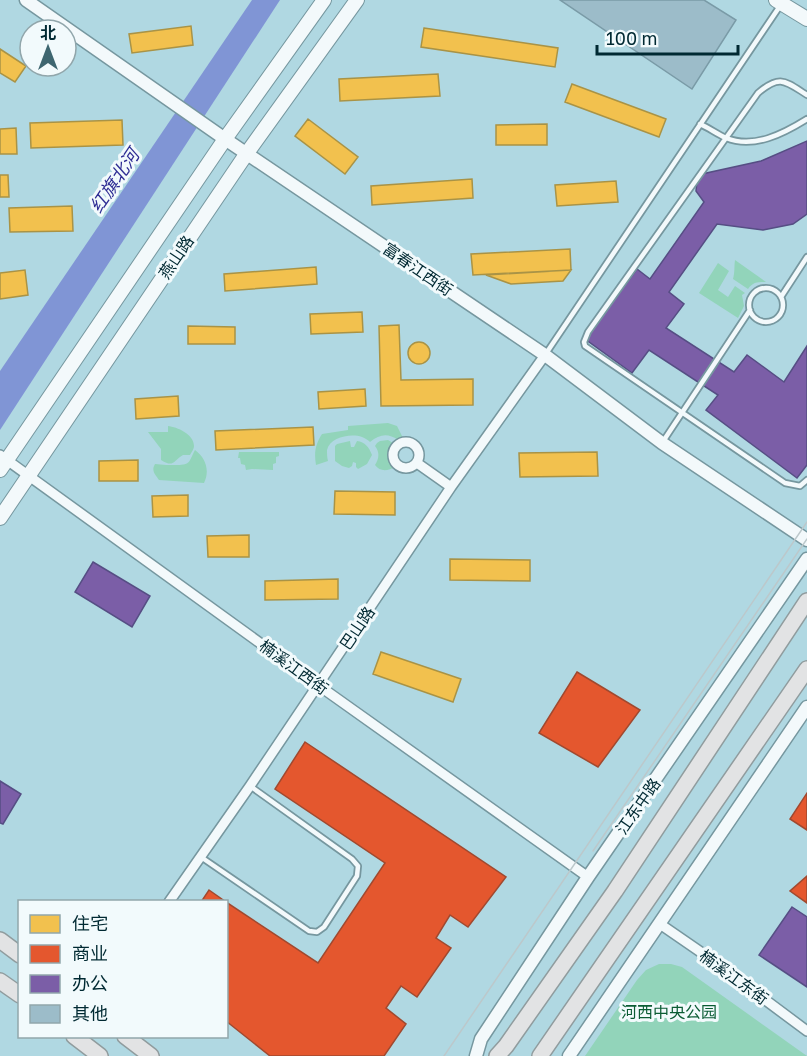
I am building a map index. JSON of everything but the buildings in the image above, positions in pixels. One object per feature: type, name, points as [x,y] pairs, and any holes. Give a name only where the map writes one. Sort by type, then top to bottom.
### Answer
[{"type":"main road","name":"燕山路","points":[[2,462],[225,138],[324,0]]},
{"type":"main road","name":"燕山路","points":[[0,518],[247,153],[357,0]]},
{"type":"main road","points":[[779,2],[807,19]]},
{"type":"main road","name":"江东中路","points":[[497,1056],[615,891],[807,601]]},
{"type":"main road","points":[[540,1056],[807,669]]},
{"type":"main road","points":[[0,940],[18,954]]},
{"type":"main road","points":[[0,981],[18,994]]},
{"type":"main road","points":[[77,1038],[100,1056]]},
{"type":"main road","points":[[128,1038],[151,1056]]},
{"type":"street","name":"富春江西街","points":[[26,0],[175,104],[545,354],[662,443],[807,540]]},
{"type":"street","name":"巴山路","points":[[170,900],[250,786],[451,486],[545,354]]},
{"type":"street","name":"楠溪江西街","points":[[2,462],[28,476],[588,877]]},
{"type":"street","points":[[417,463],[451,486]]},
{"type":"street","name":"江东中路","points":[[476,1056],[481,1039],[588,877],[807,559]]},
{"type":"street","points":[[569,1056],[807,707]]},
{"type":"street","name":"楠溪江东街","points":[[660,924],[807,1030]]},
{"type":"lane","points":[[545,354],[779,2]]},
{"type":"lane","points":[[807,95],[780,80],[772,82],[758,93],[588,332],[584,342],[585,346],[785,483],[800,486],[807,480]]},
{"type":"lane","points":[[700,124],[726,138],[741,142],[755,142],[791,129],[807,119]]},
{"type":"lane","points":[[781,297],[807,257]]},
{"type":"lane","points":[[762,289],[772,290],[781,297],[783,302],[781,313],[773,321],[762,321],[752,315],[750,310],[749,305],[753,295],[762,289]]},
{"type":"lane","points":[[662,443],[750,310]]},
{"type":"lane","points":[[201,857],[309,931],[317,933],[324,927],[357,876],[358,866],[352,859],[250,786]]},
{"type":"green space","points":[[735,260],[766,282],[756,283],[748,289],[733,279]]},
{"type":"green space","points":[[718,263],[729,271],[718,290],[728,297],[735,286],[745,293],[742,295],[744,306],[738,318],[699,293]]},
{"type":"green space","points":[[388,423],[397,426],[403,438],[398,440],[384,435],[370,442],[357,436],[342,437],[329,446],[328,461],[316,465],[316,449],[322,434],[348,430],[348,426]]},
{"type":"green space","points":[[168,426],[188,435],[194,446],[190,455],[183,455],[171,464],[161,460],[161,449],[148,432],[168,432]]},
{"type":"green space","points":[[388,440],[393,443],[388,457],[395,467],[382,470],[375,465],[378,451],[375,446],[380,441]]},
{"type":"green space","points":[[350,441],[351,447],[354,447],[357,441],[364,444],[372,455],[367,464],[358,469],[356,463],[353,462],[349,468],[335,461],[335,446]]},
{"type":"green space","points":[[195,450],[206,465],[207,474],[204,483],[159,480],[153,471],[155,464],[171,465],[189,462]]},
{"type":"green space","points":[[239,452],[279,452],[279,456],[273,464],[273,470],[246,470],[245,465],[241,464],[238,458]]},
{"type":"green space","name":"河西中央公园","points":[[659,964],[682,967],[807,1056],[585,1056],[637,980],[646,970]]},
{"type":"water","points":[[252,0],[280,0],[0,430],[0,371]]},
{"type":"tram line","points":[[444,1056],[807,522]]},
{"type":"tram line","points":[[593,851],[807,539]]},
{"type":"water label","name":"红旗北河","points":[[115,181]]}]
